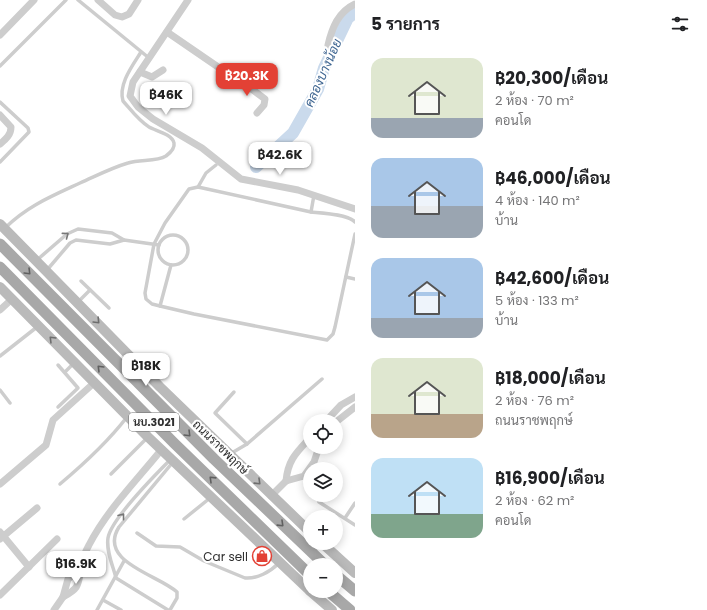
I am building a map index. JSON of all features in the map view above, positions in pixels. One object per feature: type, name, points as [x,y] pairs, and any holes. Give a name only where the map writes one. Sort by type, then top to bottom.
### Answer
[{"type":"main road","name":"ถนนราชพฤกษ์","points":[[2,226],[271,496],[303,526]]},
{"type":"main road","points":[[0,239],[3,247]]},
{"type":"main road","name":"ถนนราชพฤกษ์","points":[[3,247],[186,431],[317,558]]},
{"type":"main road","name":"นบ.3021","points":[[0,267],[174,443],[303,569]]},
{"type":"main road","name":"นบ.3021","points":[[1,290],[12,299],[148,437],[303,584]]},
{"type":"main road","points":[[261,544],[303,571]]},
{"type":"main road","points":[[329,550],[355,575]]},
{"type":"main road","points":[[312,554],[320,558]]},
{"type":"main road","points":[[343,569],[355,575]]},
{"type":"main road","points":[[343,581],[355,592]]},
{"type":"main road","name":"นบ.3021","points":[[318,598],[332,610]]},
{"type":"main road","points":[[336,598],[350,610]]},
{"type":"street","points":[[0,35],[34,0]]},
{"type":"street","points":[[98,0],[115,15],[122,17],[128,14],[138,0]]},
{"type":"street","points":[[188,0],[131,86],[132,99],[138,107],[153,119],[202,148],[241,179],[314,194],[355,209]]},
{"type":"street","points":[[328,45],[335,22],[344,12],[355,4]]},
{"type":"street","points":[[167,32],[222,70],[241,81],[265,100],[264,105],[257,113]]},
{"type":"street","points":[[140,72],[152,77],[164,70]]},
{"type":"street","points":[[241,81],[256,73]]},
{"type":"street","points":[[0,115],[11,127],[11,134],[0,144]]},
{"type":"street","points":[[0,310],[12,299]]},
{"type":"street","points":[[0,484],[46,445],[53,420],[94,382]]},
{"type":"street","points":[[333,414],[342,405],[355,397]]},
{"type":"street","points":[[343,417],[353,410]]},
{"type":"street","points":[[286,481],[287,466],[303,446]]},
{"type":"street","points":[[62,597],[74,591],[78,586],[81,568],[87,549],[95,533],[162,449]]},
{"type":"street","points":[[271,496],[286,481],[304,476],[314,462],[317,454]]},
{"type":"street","points":[[29,567],[1,536],[37,508]]},
{"type":"street","points":[[0,595],[57,539]]},
{"type":"street","points":[[54,610],[62,597],[68,579],[81,568]]},
{"type":"lane","points":[[0,66],[66,0]]},
{"type":"lane","points":[[78,0],[150,58]]},
{"type":"lane","points":[[2,226],[33,205],[92,178],[129,162],[165,156],[174,148],[174,143],[171,139],[148,127],[123,101],[124,82],[142,52]]},
{"type":"lane","points":[[0,102],[28,128],[29,132],[0,162]]},
{"type":"lane","points":[[171,139],[176,133]]},
{"type":"lane","points":[[198,187],[206,173],[216,165]]},
{"type":"lane","points":[[355,222],[353,219],[340,216],[310,212],[198,187],[189,189],[165,223],[154,244],[145,296],[148,302],[160,306],[327,340],[333,334],[335,327],[355,234]]},
{"type":"lane","points":[[310,212],[314,194]]},
{"type":"lane","points":[[36,260],[67,234],[78,229],[112,233],[124,240],[159,245]]},
{"type":"lane","points":[[172,235],[180,236],[186,242],[188,250],[186,258],[179,264],[171,265],[162,260],[158,250],[159,245],[164,238],[172,235]]},
{"type":"lane","points":[[46,270],[70,243],[76,240],[110,244],[124,240]]},
{"type":"lane","points":[[160,306],[171,265]]},
{"type":"lane","points":[[346,277],[355,279]]},
{"type":"lane","points":[[80,281],[109,308]]},
{"type":"lane","points":[[78,302],[90,290]]},
{"type":"lane","points":[[0,356],[38,326]]},
{"type":"lane","points":[[65,372],[74,362]]},
{"type":"lane","points":[[58,365],[78,388],[58,407]]},
{"type":"lane","points":[[229,454],[247,444],[322,380]]},
{"type":"lane","points":[[0,390],[10,403]]},
{"type":"lane","points":[[234,392],[215,412],[247,444]]},
{"type":"lane","points":[[60,484],[92,457],[110,439],[128,416]]},
{"type":"lane","points":[[111,474],[148,437]]},
{"type":"lane","points":[[162,471],[115,533],[114,543],[116,550],[124,561],[177,592],[177,598],[169,610],[116,578],[108,545],[108,537],[114,524],[129,506],[172,460]]},
{"type":"lane","points":[[184,519],[211,497]]},
{"type":"lane","points":[[319,502],[355,525]]},
{"type":"lane","points":[[345,518],[355,503]]},
{"type":"lane","points":[[129,506],[133,509]]},
{"type":"lane","points":[[137,533],[156,546],[180,547],[204,561],[245,578],[264,574],[280,562]]},
{"type":"lane","points":[[97,610],[124,561]]},
{"type":"lane","points":[[103,600],[121,610]]},
{"type":"waterway","name":"คลองบางน้อย","points":[[256,167],[293,133],[318,89],[324,68],[348,18],[355,13]]},
{"type":"place","name":"Car sell","points":[[262,556]]}]
